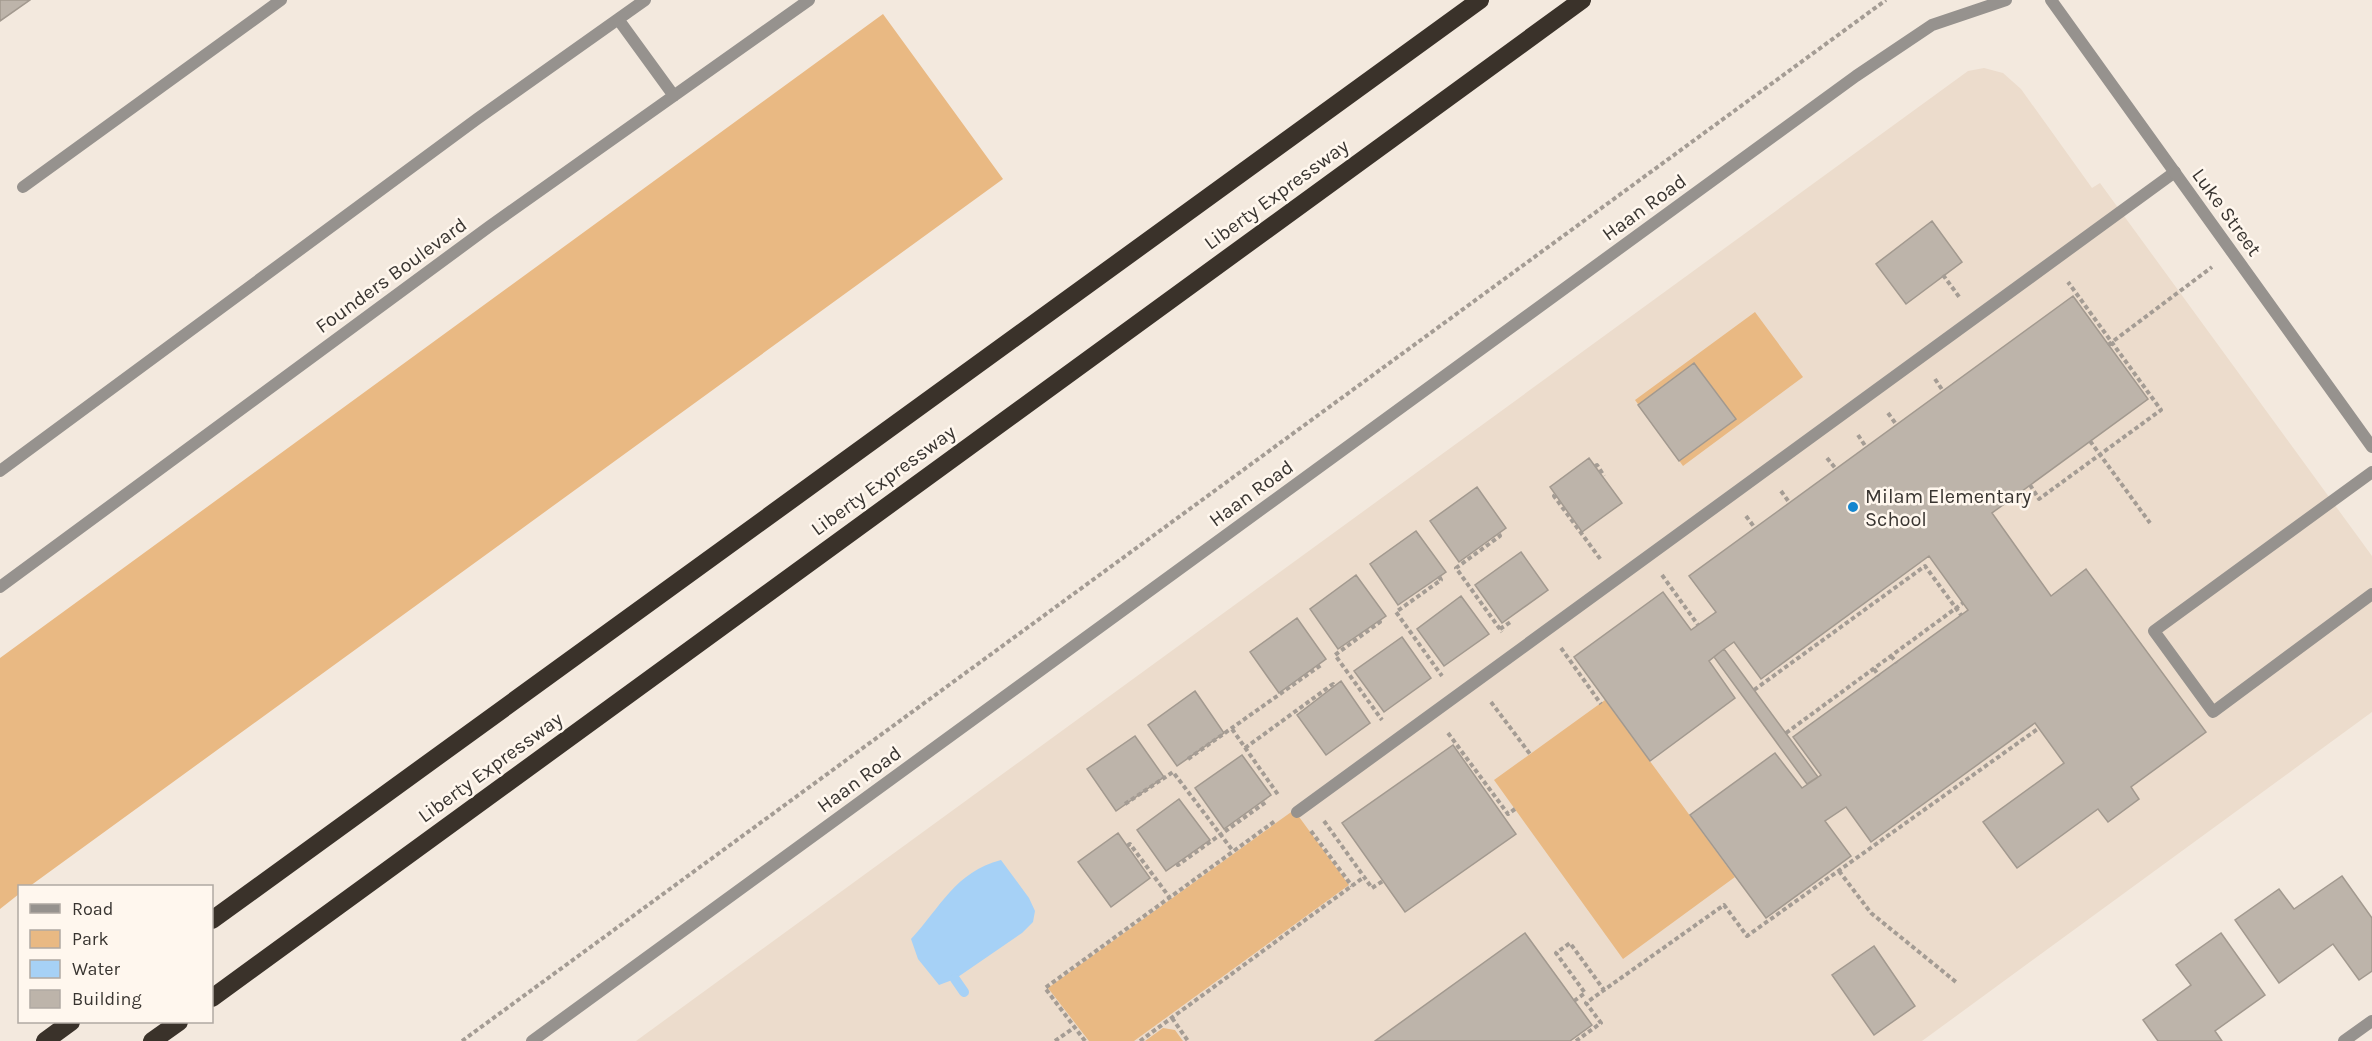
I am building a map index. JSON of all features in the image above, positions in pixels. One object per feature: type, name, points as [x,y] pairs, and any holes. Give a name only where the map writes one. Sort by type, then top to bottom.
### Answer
[{"type":"highway","name":"Liberty Expressway","points":[[213,919],[1480,0]]},
{"type":"highway","name":"Liberty Expressway","points":[[213,997],[1582,0]]},
{"type":"highway","points":[[45,1041],[70,1023]]},
{"type":"highway","points":[[152,1041],[178,1023]]},
{"type":"street","points":[[23,187],[281,0]]},
{"type":"street","points":[[0,471],[477,119],[645,0]]},
{"type":"street","name":"Founders Boulevard","points":[[0,587],[490,226],[810,0]]},
{"type":"street","name":"Haan Road","points":[[532,1041],[1856,76],[1932,25],[2006,0]]},
{"type":"street","name":"Luke Street","points":[[2051,0],[2372,447]]},
{"type":"street","points":[[618,19],[674,96]]},
{"type":"street","points":[[1293,812],[1457,696],[2175,172]]},
{"type":"street","points":[[2372,472],[2154,631],[2213,712],[2372,594]]},
{"type":"street","points":[[2344,1041],[2372,1021]]},
{"type":"path","points":[[462,1041],[1886,0]]},
{"type":"path","points":[[2110,344],[2232,253]]},
{"type":"path","points":[[2030,485],[2040,499],[2162,410],[2110,344],[2065,278]]},
{"type":"path","points":[[1931,374],[1943,391]]},
{"type":"path","points":[[1884,409],[1896,424]]},
{"type":"path","points":[[1858,436],[1866,447]]},
{"type":"path","points":[[2090,441],[2150,523]]},
{"type":"path","points":[[1824,453],[1836,469]]},
{"type":"path","points":[[1595,466],[1597,465],[1604,476]]},
{"type":"path","points":[[1777,486],[1789,502]]},
{"type":"path","points":[[1555,495],[1616,580]]},
{"type":"path","points":[[1743,511],[1755,528]]},
{"type":"path","points":[[1499,534],[1500,536],[1456,568],[1517,652]]},
{"type":"path","points":[[1754,690],[1925,566],[1961,615]]},
{"type":"path","points":[[1660,572],[1698,625]]},
{"type":"path","points":[[1439,576],[1441,579],[1396,612],[1457,696]]},
{"type":"path","points":[[1786,733],[1963,603]]},
{"type":"path","points":[[1379,621],[1335,655],[1396,740]]},
{"type":"path","points":[[1559,645],[1601,704]]},
{"type":"path","points":[[1891,656],[1897,663]]},
{"type":"path","points":[[1188,759],[1321,665],[1319,664]]},
{"type":"path","points":[[1874,669],[1879,676]]},
{"type":"path","points":[[1857,681],[1863,688]]},
{"type":"path","points":[[1245,748],[1333,684],[1335,687]]},
{"type":"path","points":[[1488,697],[1530,754]]},
{"type":"path","points":[[1829,702],[1834,709]]},
{"type":"path","points":[[1814,713],[1819,719]]},
{"type":"path","points":[[1444,728],[1508,814],[1515,809]]},
{"type":"path","points":[[1576,1041],[1601,1023],[1586,1003],[1724,905],[1747,936],[2039,728]]},
{"type":"path","points":[[1232,729],[1293,812],[1352,886]]},
{"type":"path","points":[[1125,804],[1173,772],[1233,852]]},
{"type":"path","points":[[1177,863],[1178,865],[1220,835],[1266,802],[1265,800]]},
{"type":"path","points":[[1084,1041],[1045,988],[1233,852],[1293,812]]},
{"type":"path","points":[[1307,828],[1321,817],[1372,888],[1383,880]]},
{"type":"path","points":[[1127,846],[1130,844],[1170,898]]},
{"type":"path","points":[[1839,870],[1871,913],[1956,982]]},
{"type":"path","points":[[1140,1041],[1364,877]]},
{"type":"path","points":[[1574,1001],[1585,993],[1556,952],[1570,943],[1604,990]]},
{"type":"path","points":[[1172,1018],[1188,1041]]},
{"type":"path","points":[[1055,1041],[1075,1027]]},
{"type":"shaded area","name":"Milam Elementary School","points":[[1984,68],[2003,73],[2021,89],[2092,188],[2100,183],[2372,556],[2372,712],[1922,1041],[636,1041],[1968,71]]},
{"type":"green space","points":[[883,14],[1003,179],[31,885],[18,885],[18,895],[0,909],[0,658]]},
{"type":"green space","points":[[1755,312],[1803,377],[1683,466],[1635,400]]},
{"type":"green space","points":[[1605,700],[1735,877],[1623,959],[1494,780]]},
{"type":"green space","points":[[1294,810],[1349,885],[1134,1041],[1089,1041],[1048,988]]},
{"type":"green space","points":[[1163,1028],[1175,1030],[1183,1041],[1145,1041]]},
{"type":"water","points":[[1001,860],[1029,898],[1035,911],[1033,922],[1022,933],[955,979],[939,985],[918,959],[911,939],[960,882],[985,866]]},
{"type":"building","points":[[0,0],[30,0],[0,21]]},
{"type":"building","points":[[1932,221],[1962,262],[1906,304],[1876,264]]},
{"type":"building","points":[[2073,296],[2148,399],[1992,513],[2051,596],[2086,569],[2206,732],[2131,787],[2139,799],[2108,822],[2098,809],[2017,868],[1983,822],[2064,763],[2035,723],[1871,842],[1846,807],[1825,821],[1851,856],[1766,918],[1690,815],[1775,753],[1802,788],[1821,775],[1793,737],[1968,610],[1929,556],[1761,679],[1734,642],[1724,649],[1709,661],[1735,698],[1650,761],[1574,657],[1663,592],[1691,630],[1716,612],[1689,576]]},
{"type":"building","points":[[1694,363],[1736,419],[1679,461],[1638,405]]},
{"type":"building","points":[[1589,458],[1622,503],[1582,532],[1550,487]]},
{"type":"building","points":[[1477,487],[1506,528],[1459,562],[1430,521]]},
{"type":"building","points":[[1416,531],[1446,572],[1398,605],[1370,564]]},
{"type":"building","points":[[1521,552],[1548,590],[1502,623],[1475,585]]},
{"type":"building","points":[[1356,575],[1386,616],[1338,649],[1310,609]]},
{"type":"building","points":[[1461,596],[1489,634],[1444,666],[1417,629]]},
{"type":"building","points":[[1297,618],[1326,659],[1279,693],[1250,652]]},
{"type":"building","points":[[1402,637],[1431,678],[1384,712],[1354,671]]},
{"type":"building","points":[[1724,649],[1818,777],[1807,784],[1714,657]]},
{"type":"building","points":[[1341,681],[1370,723],[1326,755],[1297,715]]},
{"type":"building","points":[[1195,691],[1224,733],[1177,766],[1148,725]]},
{"type":"building","points":[[1135,736],[1164,777],[1116,811],[1087,769]]},
{"type":"building","points":[[1453,745],[1516,834],[1405,912],[1342,823]]},
{"type":"building","points":[[1242,755],[1271,795],[1224,829],[1195,788]]},
{"type":"building","points":[[1179,799],[1210,840],[1166,871],[1137,830]]},
{"type":"building","points":[[1118,833],[1150,878],[1111,907],[1078,862]]},
{"type":"building","points":[[2342,876],[2372,918],[2372,971],[2359,980],[2333,944],[2279,983],[2235,920],[2279,889],[2294,909]]},
{"type":"building","points":[[1525,933],[1592,1025],[1570,1041],[1375,1041]]},
{"type":"building","points":[[2221,933],[2265,995],[2215,1031],[2222,1041],[2158,1041],[2143,1020],[2191,985],[2176,965]]},
{"type":"building","points":[[1874,946],[1915,1006],[1874,1035],[1832,975]]},
{"type":"waterway","points":[[955,979],[964,992]]},
{"type":"place","name":"Milam Elementary School","points":[[1853,507]]}]
